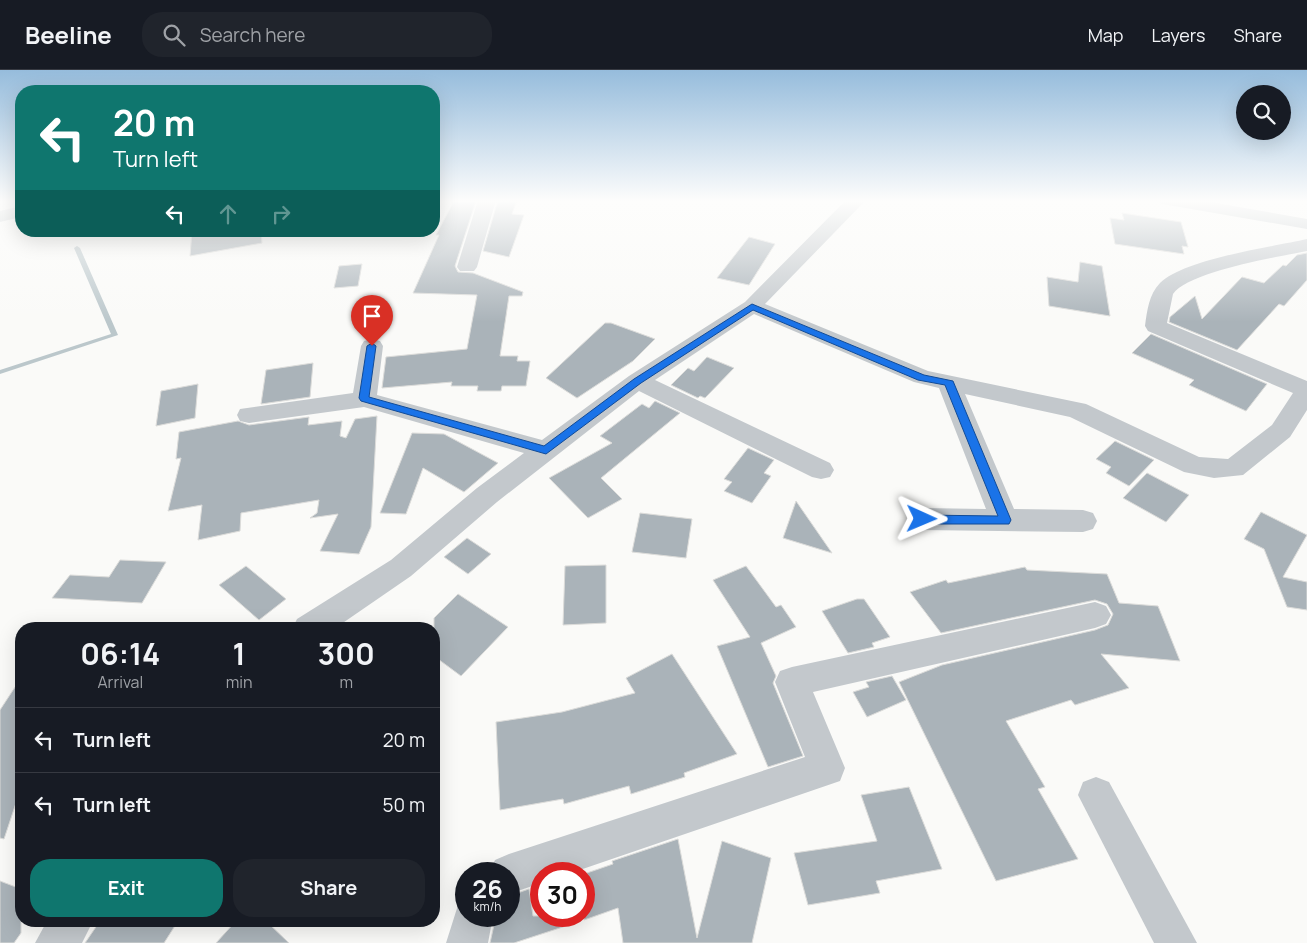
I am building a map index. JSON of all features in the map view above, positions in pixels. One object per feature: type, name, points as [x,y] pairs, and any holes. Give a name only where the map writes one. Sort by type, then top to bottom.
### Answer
[{"type":"street","points":[[467,267],[475,241]]},
{"type":"street","points":[[319,622],[401,568],[487,494],[638,381],[752,306],[814,241]]},
{"type":"street","points":[[752,306],[922,377],[1077,410],[1193,464],[1214,469],[1234,468],[1281,431],[1307,390],[1156,326],[1157,311],[1168,287],[1202,270],[1307,245]]},
{"type":"street","points":[[364,398],[372,346]]},
{"type":"street","points":[[638,381],[821,470]]},
{"type":"street","points":[[949,383],[1005,520]]},
{"type":"street","points":[[249,415],[364,398],[546,450]]},
{"type":"street","points":[[922,519],[1083,521]]},
{"type":"street","points":[[520,870],[827,768],[792,682],[1095,615]]},
{"type":"street","points":[[1096,795],[1176,943]]},
{"type":"street","points":[[56,943],[68,927]]},
{"type":"street","points":[[467,943],[471,927]]},
{"type":"building","points":[[191,241],[262,241],[262,243],[190,256]]},
{"type":"building","points":[[436,241],[463,241],[455,266],[458,272],[473,273],[523,292],[522,296],[509,296],[500,356],[518,356],[517,361],[530,361],[526,386],[502,386],[501,391],[477,391],[478,386],[451,386],[452,382],[382,388],[386,357],[467,349],[477,295],[413,293]]},
{"type":"building","points":[[486,241],[515,241],[509,257],[483,251]]},
{"type":"building","points":[[746,241],[763,241],[775,244],[749,285],[717,278]]},
{"type":"building","points":[[1114,241],[1186,241],[1188,247],[1182,246],[1184,254],[1115,244]]},
{"type":"building","points":[[1307,253],[1307,280],[1284,306],[1279,304],[1237,350],[1169,322],[1170,317],[1195,296],[1202,319],[1242,277],[1264,283],[1297,255]]},
{"type":"building","points":[[1080,262],[1102,266],[1110,316],[1049,306],[1047,277],[1078,282]]},
{"type":"building","points":[[362,264],[358,286],[334,288],[339,266]]},
{"type":"building","points":[[605,323],[611,323],[655,339],[633,361],[577,398],[546,378]]},
{"type":"building","points":[[1151,334],[1267,384],[1246,411],[1189,385],[1194,380],[1132,353]]},
{"type":"building","points":[[707,357],[734,368],[705,398],[700,396],[698,398],[671,385],[688,368],[694,371]]},
{"type":"building","points":[[313,363],[310,397],[261,404],[266,370]]},
{"type":"building","points":[[198,384],[195,418],[156,426],[161,391]]},
{"type":"building","points":[[655,401],[680,413],[601,478],[622,499],[588,518],[549,478],[612,443],[600,436],[642,404],[649,408]]},
{"type":"building","points":[[377,416],[371,527],[359,554],[320,551],[338,514],[310,518],[317,513],[319,500],[241,513],[240,531],[198,540],[202,505],[168,511],[181,458],[176,459],[179,432],[238,421],[249,425],[309,417],[308,425],[342,421],[340,436],[346,438],[355,419]]},
{"type":"building","points":[[412,433],[444,434],[498,463],[464,492],[423,468],[406,514],[380,513]]},
{"type":"building","points":[[1115,441],[1154,460],[1129,486],[1106,473],[1111,467],[1096,459]]},
{"type":"building","points":[[748,448],[774,460],[764,473],[771,476],[752,503],[724,491],[732,482],[724,479]]},
{"type":"building","points":[[1147,473],[1189,495],[1166,522],[1123,498]]},
{"type":"building","points":[[796,501],[832,553],[783,538]]},
{"type":"building","points":[[1261,512],[1307,535],[1283,577],[1307,582],[1307,610],[1287,607],[1264,549],[1244,539]]},
{"type":"building","points":[[640,513],[692,519],[686,558],[632,552]]},
{"type":"building","points":[[467,538],[491,554],[468,574],[444,557]]},
{"type":"building","points":[[120,560],[166,562],[142,603],[52,598],[70,575],[109,577]]},
{"type":"building","points":[[606,565],[606,623],[563,625],[565,566]]},
{"type":"building","points":[[246,566],[286,599],[259,620],[219,585]]},
{"type":"building","points":[[746,566],[776,607],[781,605],[796,627],[761,643],[776,676],[773,683],[803,756],[768,767],[717,646],[750,637],[713,580]]},
{"type":"building","points":[[1025,567],[1027,570],[1107,574],[1119,603],[1158,606],[1180,661],[1101,654],[1129,688],[1075,705],[1071,700],[1006,721],[1045,787],[1038,789],[1078,859],[996,881],[899,682],[942,665],[1095,630],[1108,625],[1113,614],[1107,604],[1095,600],[941,633],[910,592],[946,580],[948,583]]},
{"type":"building","points":[[458,594],[508,627],[461,676],[440,660],[440,622],[434,622],[434,618]]},
{"type":"building","points":[[857,599],[864,599],[890,637],[872,643],[874,647],[848,653],[822,611]]},
{"type":"building","points":[[672,654],[737,754],[684,773],[685,777],[631,794],[629,786],[564,804],[563,799],[500,810],[496,722],[562,712],[635,693],[626,678]]},
{"type":"building","points":[[892,676],[906,700],[867,717],[853,692],[869,687],[866,682]]},
{"type":"building","points":[[15,687],[15,806],[4,839],[0,838],[0,710]]},
{"type":"building","points":[[909,787],[942,869],[876,881],[880,893],[808,905],[794,853],[877,841],[861,795]]},
{"type":"building","points":[[678,839],[697,938],[722,841],[771,858],[752,943],[623,943],[618,908],[595,916],[595,870],[613,864],[612,861]]},
{"type":"building","points":[[0,881],[15,887],[15,927],[21,927],[21,933],[14,943],[0,943]]},
{"type":"building","points":[[529,889],[530,927],[563,927],[514,943],[490,943],[494,927],[520,927],[520,892]]},
{"type":"building","points":[[96,927],[174,927],[164,943],[85,943]]},
{"type":"building","points":[[231,927],[272,927],[289,943],[216,943]]},
{"type":"waterway","points":[[0,372],[115,335],[77,248]]},
{"type":"route","points":[[372,346],[364,398],[546,450],[638,381],[752,306],[922,377],[949,383],[1005,520],[922,519]]}]
